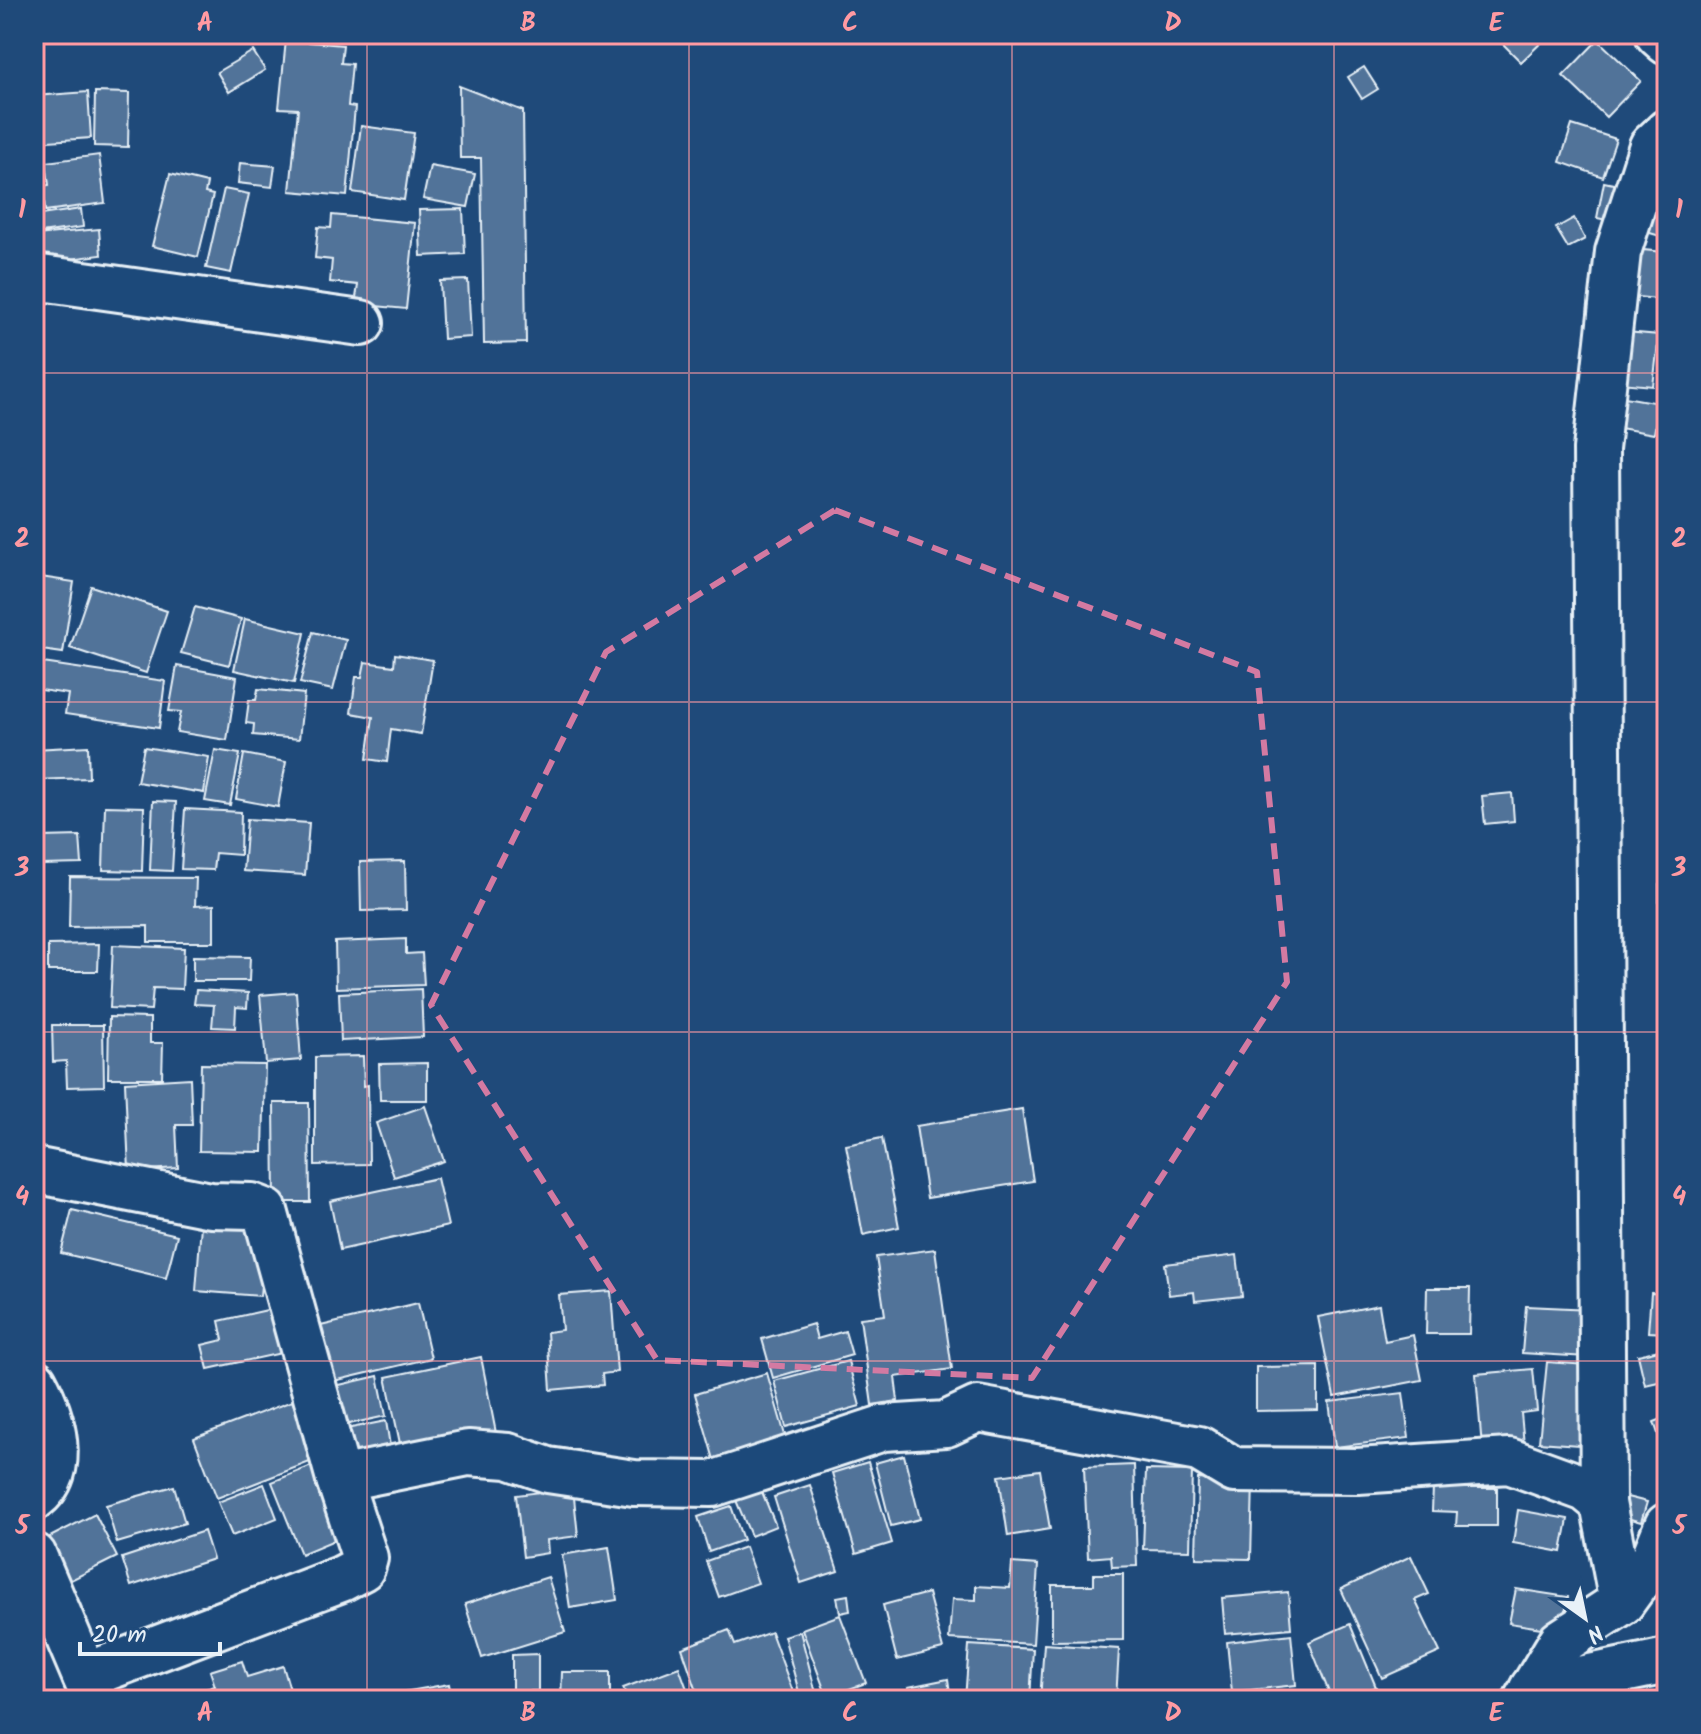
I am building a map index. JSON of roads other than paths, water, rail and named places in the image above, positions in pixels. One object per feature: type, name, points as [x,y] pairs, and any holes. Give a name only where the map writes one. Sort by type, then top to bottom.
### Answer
[{"type":"street","points":[[1658,34],[1667,42]]},
{"type":"street","points":[[1622,1602],[1595,1496],[1596,449],[1618,252],[1662,143]]},
{"type":"street","points":[[34,277],[361,323]]},
{"type":"street","points":[[34,1170],[211,1205],[252,1206],[265,1211],[339,1479],[365,1558],[362,1568],[341,1579],[90,1688],[34,1556]]},
{"type":"street","points":[[34,1382],[54,1443],[55,1466],[48,1488],[34,1498]]},
{"type":"street","points":[[339,1479],[468,1453],[508,1456],[548,1470],[634,1483],[712,1484],[883,1428],[946,1424],[978,1409],[1199,1449],[1234,1470],[1358,1471],[1509,1461],[1595,1496]]},
{"type":"street","points":[[1529,1694],[1561,1642],[1622,1602],[1654,1558],[1667,1526]]},
{"type":"street","points":[[1529,1694],[1667,1661]]}]
